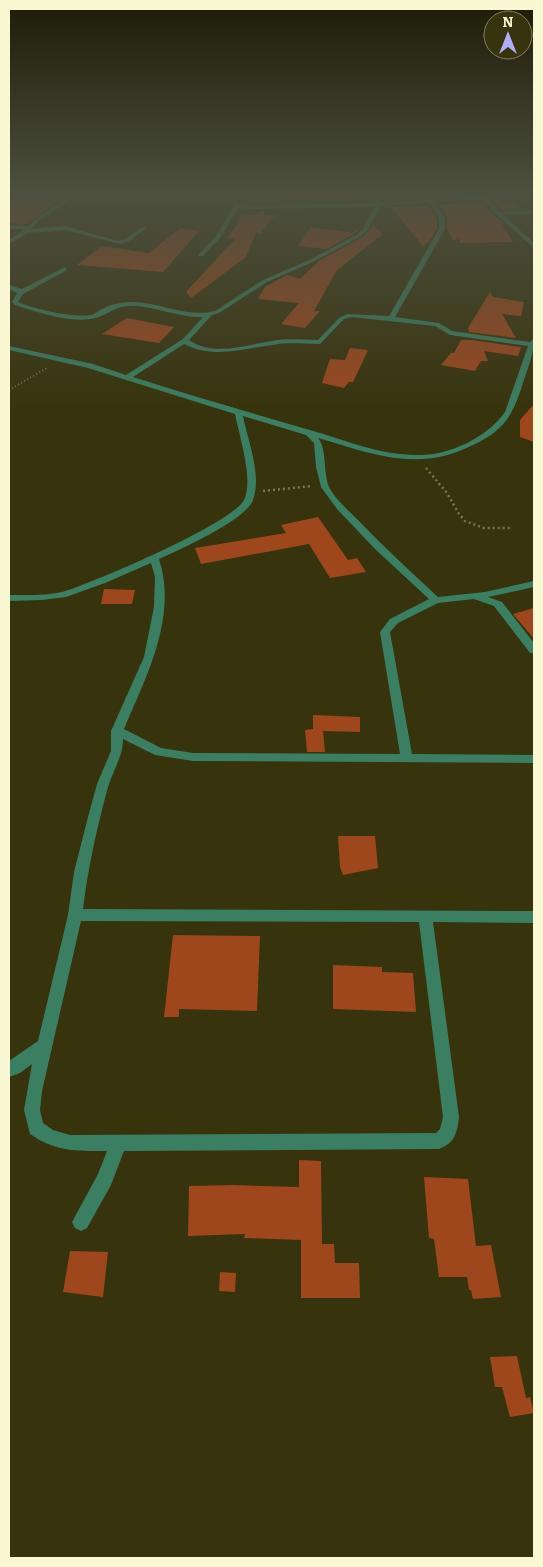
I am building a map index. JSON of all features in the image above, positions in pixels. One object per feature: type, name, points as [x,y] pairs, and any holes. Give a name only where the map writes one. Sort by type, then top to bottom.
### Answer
[{"type":"street","points":[[65,269],[20,294],[15,299],[17,304],[84,318],[96,317],[111,307],[127,304],[195,315],[209,315],[218,312],[265,281],[299,266]]},
{"type":"street","points":[[391,318],[421,266]]},
{"type":"street","points":[[9,287],[19,290],[20,294]]},
{"type":"street","points":[[127,378],[185,340],[209,315]]},
{"type":"street","points":[[9,348],[90,366],[383,454],[422,458],[452,453],[495,428],[509,412],[531,361],[534,342],[450,333],[437,324],[350,315],[342,318],[320,342],[284,341],[223,353],[201,349],[187,343],[185,340]]},
{"type":"street","points":[[9,598],[61,595],[90,587],[190,541],[241,511],[249,501],[250,492],[247,455],[238,411]]},
{"type":"street","points":[[308,432],[318,443],[320,467],[324,483],[340,507],[436,600]]},
{"type":"street","points":[[154,558],[160,577],[159,607],[149,656],[118,731],[117,751],[103,784],[94,817],[81,872],[75,915],[44,1046],[32,1110],[36,1128],[49,1137],[70,1143],[439,1141],[448,1134],[451,1117],[425,916]]},
{"type":"street","points":[[407,759],[385,632],[394,621],[436,600],[475,596],[534,584]]},
{"type":"street","points":[[475,596],[498,604],[534,650]]},
{"type":"street","points":[[118,731],[159,752],[193,757],[534,760]]},
{"type":"street","points":[[75,915],[534,917]]},
{"type":"street","points":[[9,1069],[14,1068],[44,1046]]},
{"type":"street","points":[[81,1222],[105,1179],[118,1143]]},
{"type":"path","points":[[9,390],[60,360]]},
{"type":"path","points":[[422,458],[427,469],[439,480],[454,503],[459,515],[468,523],[486,530],[512,528]]},
{"type":"path","points":[[250,492],[305,488],[324,483]]},
{"type":"building","points":[[91,266],[168,266],[163,272]]},
{"type":"building","points":[[210,266],[234,266],[191,298],[186,292]]},
{"type":"building","points":[[314,266],[342,266],[337,270],[314,311],[320,311],[305,328],[281,324],[299,303],[258,299],[265,287],[287,275],[300,279]]},
{"type":"building","points":[[490,292],[493,297],[524,302],[521,316],[502,314],[516,338],[469,332],[468,328]]},
{"type":"building","points":[[127,318],[174,327],[159,343],[102,334]]},
{"type":"building","points":[[461,340],[521,347],[518,356],[484,351],[488,361],[481,361],[475,371],[441,365],[451,353],[454,353]]},
{"type":"building","points":[[350,348],[368,350],[353,382],[349,382],[344,388],[322,383],[330,359],[345,360]]},
{"type":"building","points":[[534,404],[534,442],[520,437],[520,420]]},
{"type":"building","points":[[318,517],[348,560],[357,558],[366,572],[330,578],[309,544],[201,564],[195,548],[286,533],[281,525]]},
{"type":"building","points":[[104,589],[135,590],[132,604],[101,604]]},
{"type":"building","points":[[534,608],[534,639],[513,614]]},
{"type":"building","points":[[313,715],[360,717],[360,732],[323,731],[325,752],[307,752],[305,730],[313,729]]},
{"type":"building","points":[[338,836],[375,836],[378,868],[343,875],[340,867]]},
{"type":"building","points":[[173,935],[260,936],[257,1011],[179,1009],[179,1017],[164,1017]]},
{"type":"building","points":[[333,965],[382,967],[382,972],[413,973],[416,1012],[333,1009]]},
{"type":"building","points":[[299,1160],[321,1161],[322,1244],[334,1244],[335,1263],[359,1263],[360,1298],[301,1298],[301,1240],[244,1238],[245,1234],[188,1236],[189,1186],[299,1187]]},
{"type":"building","points":[[424,1177],[468,1179],[476,1246],[491,1245],[501,1297],[473,1299],[467,1277],[439,1277],[434,1239],[429,1238]]},
{"type":"building","points":[[70,1251],[108,1252],[103,1297],[63,1292]]},
{"type":"building","points":[[220,1272],[236,1273],[235,1292],[219,1291]]},
{"type":"building","points":[[517,1356],[526,1398],[530,1397],[534,1413],[510,1417],[502,1387],[495,1387],[490,1357]]}]
